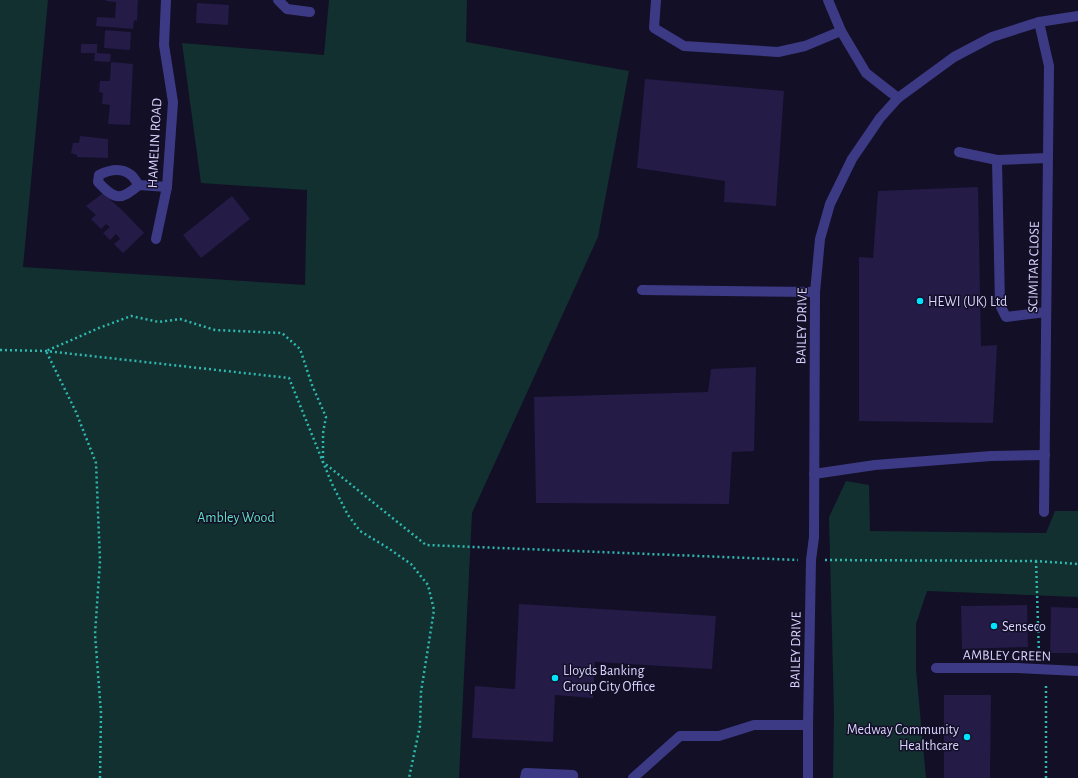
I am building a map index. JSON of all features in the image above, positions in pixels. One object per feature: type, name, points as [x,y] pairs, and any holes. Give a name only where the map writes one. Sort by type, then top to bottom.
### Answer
[{"type":"street","name":"HAMELIN ROAD","points":[[156,239],[167,187],[173,102],[164,44],[166,0]]},
{"type":"street","points":[[278,0],[287,8],[310,12]]},
{"type":"street","points":[[656,0],[654,28],[684,46],[778,52],[805,46],[841,31]]},
{"type":"street","points":[[828,0],[841,31],[866,73],[898,98]]},
{"type":"street","name":"BAILEY DRIVE","points":[[808,778],[811,560],[814,537],[815,292],[820,239],[830,204],[852,159],[880,118],[898,98],[954,57],[992,37],[1039,22],[1078,16]]},
{"type":"street","name":"SCIMITAR CLOSE","points":[[1039,22],[1049,66],[1044,512]]},
{"type":"street","points":[[959,152],[997,160],[1047,158]]},
{"type":"street","points":[[997,160],[1000,305],[1006,317],[1046,312]]},
{"type":"street","points":[[138,185],[167,187]]},
{"type":"street","points":[[642,290],[815,292]]},
{"type":"street","points":[[814,474],[875,465],[991,456],[1045,455]]},
{"type":"street","name":"AMBLEY GREEN","points":[[936,668],[1017,668],[1078,671]]},
{"type":"street","points":[[633,778],[680,736],[719,736],[754,725],[808,725]]},
{"type":"street","points":[[525,778],[526,773],[573,775],[573,778]]},
{"type":"path","points":[[46,351],[131,316],[159,322],[180,319],[216,330],[282,333],[300,349],[312,385],[326,417],[323,433],[323,462]]},
{"type":"path","points":[[0,350],[46,351],[289,378],[332,484],[348,515],[360,532],[388,548],[411,564],[428,585],[434,610],[421,692],[420,726],[409,778]]},
{"type":"path","points":[[46,351],[76,412],[96,463],[100,561],[95,634],[101,713],[100,778]]},
{"type":"path","points":[[323,462],[426,545],[811,560],[1036,561],[1078,564]]},
{"type":"path","points":[[1036,561],[1043,669],[1046,778]]},
{"type":"green space","name":"Ambley Wood","points":[[0,0],[48,0],[23,267],[305,285],[307,190],[201,183],[182,43],[324,55],[329,0],[467,0],[466,42],[629,71],[598,237],[472,513],[459,778],[0,778]]},
{"type":"green space","points":[[846,481],[869,485],[870,531],[1046,533],[1055,511],[1078,511],[1078,597],[927,591],[916,624],[916,669],[926,778],[833,778],[834,713],[829,517]]},
{"type":"building","points":[[106,0],[138,0],[137,21],[134,20],[133,29],[96,26],[97,17],[115,18],[116,2]]},
{"type":"building","points":[[197,3],[229,5],[228,25],[196,23]]},
{"type":"building","points":[[105,30],[131,32],[130,50],[104,48]]},
{"type":"building","points":[[81,44],[97,44],[97,53],[111,54],[110,62],[94,61],[95,53],[81,53]]},
{"type":"building","points":[[111,62],[133,64],[130,125],[108,124],[110,105],[102,104],[103,93],[99,92],[100,81],[110,81]]},
{"type":"building","points":[[645,79],[784,91],[776,206],[724,202],[725,181],[637,168]]},
{"type":"building","points":[[80,136],[108,139],[108,158],[77,157],[77,155],[71,153],[73,143],[79,143]]},
{"type":"building","name":"HEWI (UK) Ltd","points":[[978,187],[981,346],[997,345],[993,423],[859,421],[859,257],[873,258],[878,191]]},
{"type":"building","points":[[103,193],[144,233],[123,253],[114,244],[120,239],[116,234],[110,240],[103,233],[110,227],[106,224],[101,229],[91,219],[96,215],[86,206]]},
{"type":"building","points":[[232,196],[250,219],[201,258],[183,235]]},
{"type":"building","points":[[756,367],[754,451],[732,452],[729,504],[536,503],[534,397],[708,392],[711,369]]},
{"type":"building","name":"Lloyds Banking Group City Office","points":[[519,604],[716,616],[712,669],[595,662],[593,698],[555,695],[553,742],[472,738],[475,686],[515,689]]},
{"type":"building","name":"Senseco","points":[[1027,605],[1028,647],[962,649],[961,606]]},
{"type":"building","points":[[1051,607],[1078,608],[1078,653],[1050,653]]},
{"type":"building","name":"Medway Community Healthcare","points":[[944,695],[991,695],[990,778],[944,778]]},
{"type":"place","name":"HEWI (UK) Ltd","points":[[920,301]]},
{"type":"place","name":"Senseco","points":[[994,626]]},
{"type":"place","name":"Lloyds Banking Group City Office","points":[[555,678]]},
{"type":"place","name":"Medway Community Healthcare","points":[[967,737]]}]
